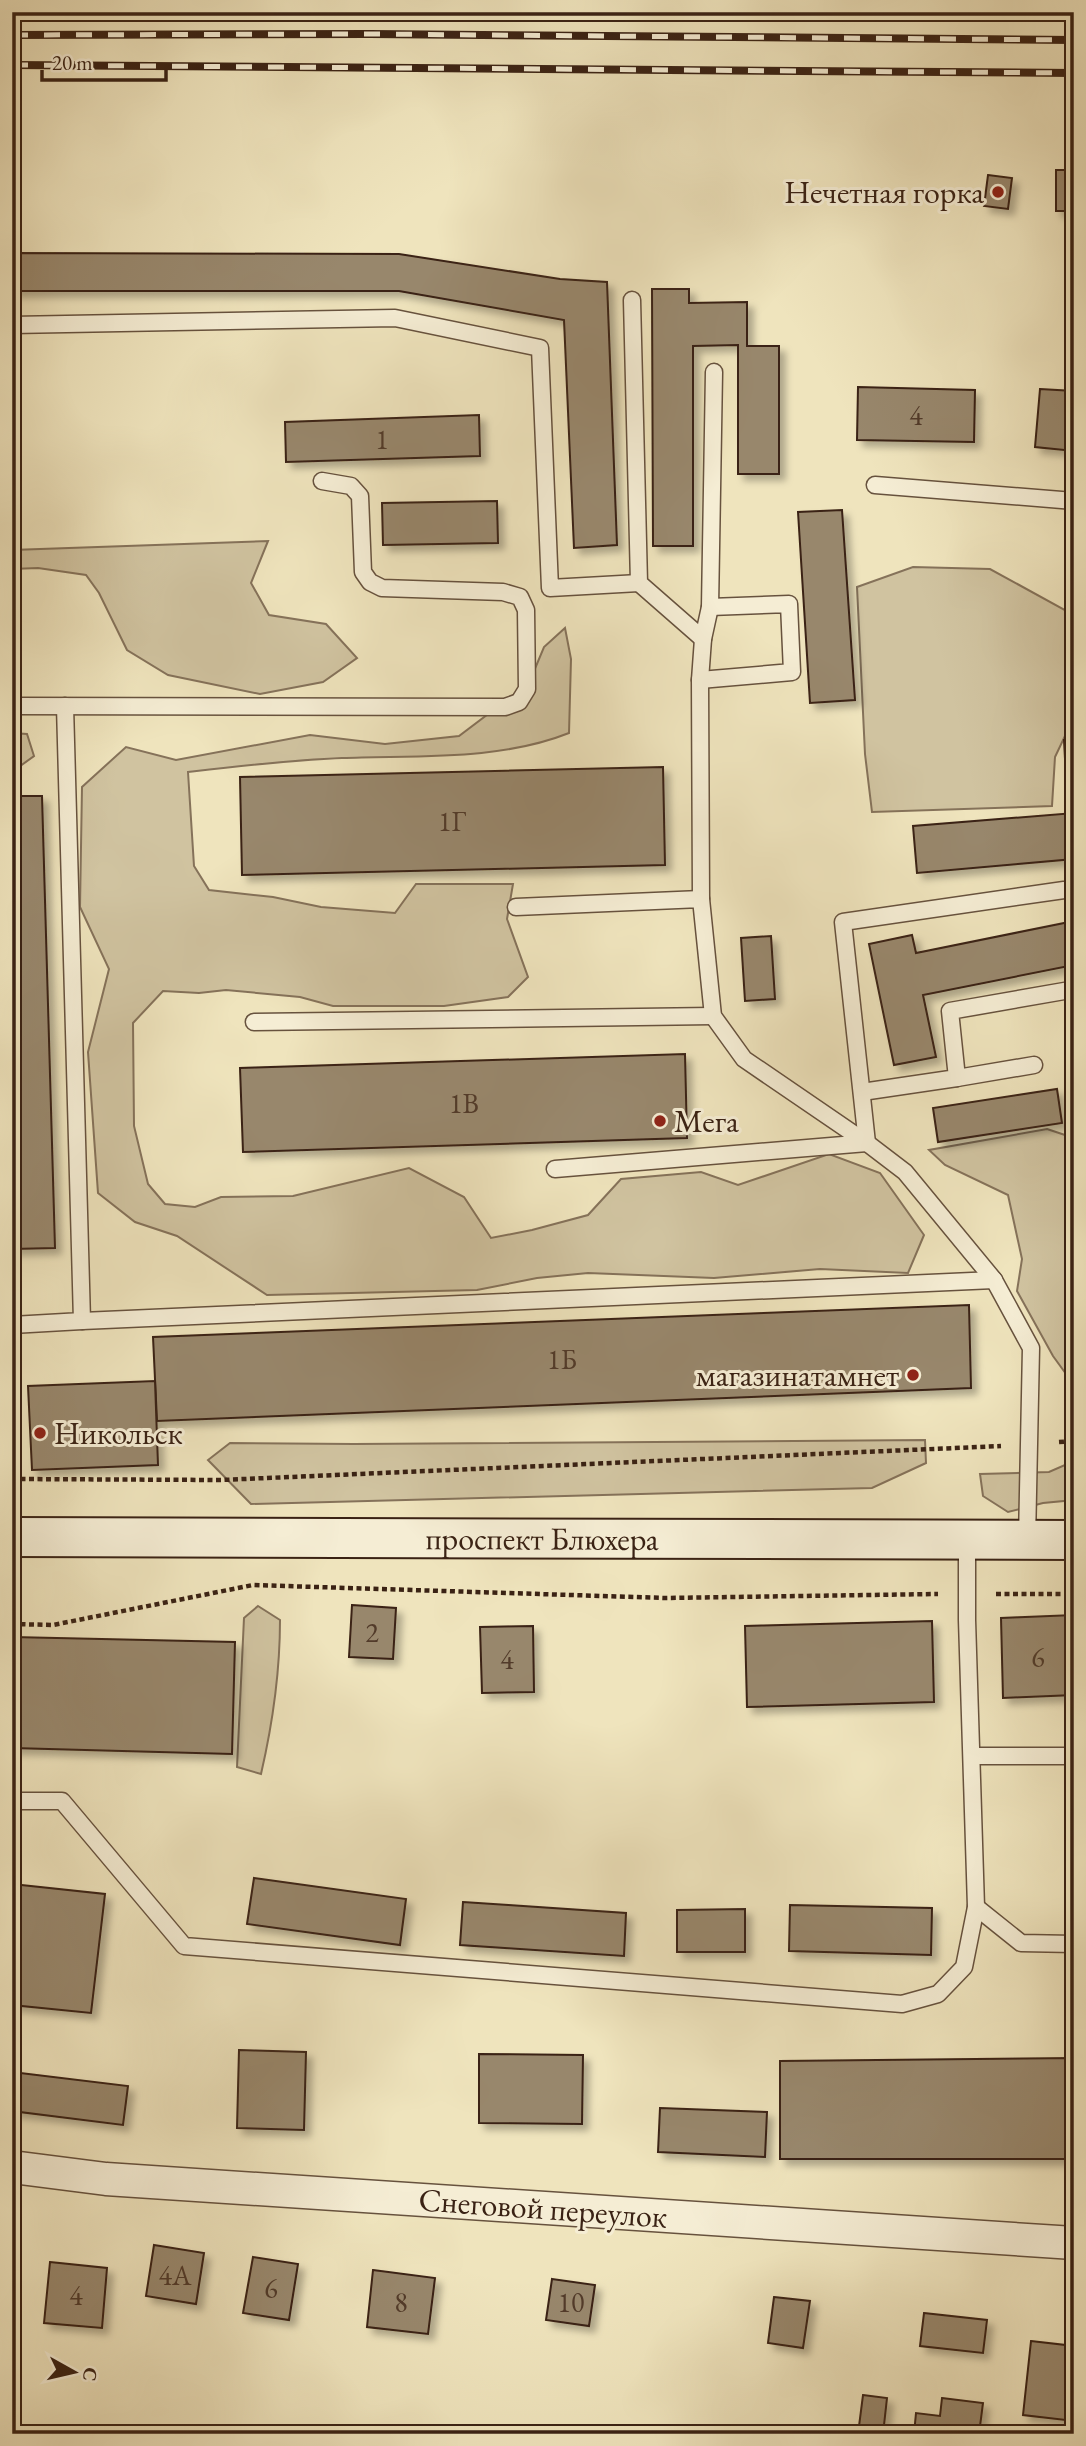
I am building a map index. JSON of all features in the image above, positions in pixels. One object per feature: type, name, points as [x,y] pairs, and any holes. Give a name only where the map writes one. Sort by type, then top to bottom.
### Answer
[{"type":"main road","name":"проспект Блюхера","points":[[12,1537],[1074,1540]]},
{"type":"street","name":"Снеговой переулок","points":[[12,2167],[106,2179],[1074,2243]]},
{"type":"lane","points":[[632,300],[639,583]]},
{"type":"lane","points":[[12,325],[395,318],[540,348],[550,588]]},
{"type":"lane","points":[[715,372],[710,607],[703,639],[700,680],[701,899],[713,1016],[744,1059],[905,1172],[993,1280],[1031,1348],[1027,1540]]},
{"type":"lane","points":[[322,481],[351,486],[360,496],[363,572],[370,582],[382,587],[503,592],[520,597],[550,588],[639,583],[703,639]]},
{"type":"lane","points":[[875,485],[1074,501]]},
{"type":"lane","points":[[12,706],[505,707],[519,702],[527,689],[526,610],[520,597]]},
{"type":"lane","points":[[700,680],[792,672],[789,604],[710,607]]},
{"type":"lane","points":[[65,706],[82,1321]]},
{"type":"lane","points":[[867,1143],[843,922],[1064,890]]},
{"type":"lane","points":[[516,906],[701,899]]},
{"type":"lane","points":[[957,1078],[950,1011],[1070,990]]},
{"type":"lane","points":[[254,1022],[713,1016]]},
{"type":"lane","points":[[862,1092],[1034,1065]]},
{"type":"lane","points":[[555,1169],[867,1143]]},
{"type":"lane","points":[[12,1325],[993,1280]]},
{"type":"lane","points":[[12,1801],[62,1801],[184,1946],[902,2004],[939,1994],[964,1967],[976,1907],[967,1541]]},
{"type":"lane","points":[[972,1756],[1074,1756]]},
{"type":"lane","points":[[976,1907],[1021,1943],[1074,1944]]},
{"type":"path","points":[[12,1479],[221,1480],[1074,1441]]},
{"type":"path","points":[[12,1624],[53,1625],[253,1585],[666,1598],[1074,1594]]},
{"type":"shaded area","points":[[268,541],[251,583],[269,615],[326,624],[357,658],[323,682],[260,694],[168,675],[127,650],[99,593],[86,575],[38,568],[12,569],[12,550]]},
{"type":"shaded area","points":[[913,567],[990,569],[1074,615],[1074,717],[1055,757],[1052,806],[872,812],[865,754],[857,587]]},
{"type":"shaded area","points":[[565,628],[571,659],[569,733],[514,748],[457,755],[323,759],[188,772],[194,866],[209,890],[273,897],[321,907],[395,913],[416,884],[513,884],[507,919],[528,977],[508,997],[444,1006],[333,1006],[300,997],[226,990],[199,993],[163,991],[133,1023],[134,1126],[148,1184],[165,1204],[195,1207],[221,1197],[293,1196],[409,1168],[464,1197],[491,1238],[588,1215],[621,1179],[701,1172],[738,1185],[829,1154],[880,1173],[924,1235],[908,1273],[820,1269],[714,1278],[588,1273],[537,1278],[477,1290],[267,1295],[177,1236],[135,1222],[98,1193],[88,1052],[109,969],[80,907],[82,787],[126,747],[176,760],[310,735],[385,744],[459,736],[529,683],[544,647]]},
{"type":"shaded area","points":[[12,733],[27,734],[34,756],[12,772]]},
{"type":"shaded area","points":[[1047,1129],[1074,1138],[1074,1385],[1053,1356],[1017,1291],[1022,1259],[1008,1195],[945,1165],[929,1150]]},
{"type":"shaded area","points":[[925,1440],[926,1463],[872,1488],[251,1504],[208,1460],[230,1443]]},
{"type":"shaded area","points":[[1074,1461],[1074,1500],[1043,1503],[1008,1512],[983,1496],[980,1474],[1049,1472]]},
{"type":"shaded area","points":[[258,1606],[280,1620],[275,1697],[261,1774],[237,1767],[244,1618]]},
{"type":"building","points":[[1056,170],[1074,170],[1074,211],[1056,211]]},
{"type":"building","name":"Нечетная горка","points":[[988,175],[1012,178],[1008,209],[984,206]]},
{"type":"building","points":[[12,253],[399,254],[560,279],[607,282],[617,545],[574,548],[564,320],[399,291],[12,291]]},
{"type":"building","points":[[652,289],[689,289],[689,303],[747,302],[747,346],[779,346],[779,474],[738,474],[738,345],[693,346],[693,546],[653,546]]},
{"type":"building","points":[[858,387],[975,390],[974,442],[857,440]]},
{"type":"building","points":[[1040,389],[1074,391],[1074,451],[1035,447]]},
{"type":"building","points":[[479,415],[480,456],[286,462],[285,422]]},
{"type":"building","points":[[497,501],[498,543],[383,545],[382,503]]},
{"type":"building","points":[[842,510],[855,700],[810,703],[798,512]]},
{"type":"building","points":[[1064,740],[1074,740],[1074,777],[1066,777]]},
{"type":"building","points":[[663,767],[665,865],[242,875],[240,777]]},
{"type":"building","points":[[12,796],[42,796],[55,1248],[12,1249]]},
{"type":"building","points":[[1074,813],[1074,859],[917,873],[913,826]]},
{"type":"building","points":[[1074,921],[1074,965],[923,995],[936,1057],[894,1065],[869,944],[912,935],[916,953]]},
{"type":"building","points":[[771,936],[775,999],[745,1001],[741,938]]},
{"type":"building","points":[[685,1054],[687,1138],[243,1152],[240,1068]]},
{"type":"building","points":[[1057,1089],[1062,1123],[938,1142],[933,1108]]},
{"type":"building","points":[[969,1305],[971,1388],[157,1421],[153,1337]]},
{"type":"building","points":[[155,1381],[158,1465],[32,1470],[28,1386]]},
{"type":"building","points":[[352,1605],[396,1608],[393,1659],[349,1657]]},
{"type":"building","points":[[1074,1615],[1074,1695],[1003,1698],[1001,1618]]},
{"type":"building","points":[[932,1621],[934,1702],[747,1707],[745,1626]]},
{"type":"building","points":[[533,1626],[534,1692],[482,1693],[480,1627]]},
{"type":"building","points":[[12,1637],[235,1642],[232,1754],[12,1748]]},
{"type":"building","points":[[254,1878],[406,1899],[400,1945],[247,1924]]},
{"type":"building","points":[[12,1884],[105,1894],[91,2013],[12,2005]]},
{"type":"building","points":[[463,1902],[626,1913],[624,1956],[460,1945]]},
{"type":"building","points":[[790,1905],[932,1908],[931,1955],[789,1951]]},
{"type":"building","points":[[745,1909],[745,1952],[677,1952],[677,1910]]},
{"type":"building","points":[[239,2050],[306,2052],[304,2130],[237,2128]]},
{"type":"building","points":[[479,2054],[583,2055],[582,2124],[479,2123]]},
{"type":"building","points":[[1074,2058],[1074,2159],[780,2159],[780,2061]]},
{"type":"building","points":[[12,2072],[128,2086],[123,2125],[12,2111]]},
{"type":"building","points":[[660,2108],[767,2112],[765,2157],[658,2152]]},
{"type":"building","points":[[154,2245],[204,2253],[196,2304],[146,2296]]},
{"type":"building","points":[[253,2257],[298,2264],[289,2320],[243,2313]]},
{"type":"building","points":[[50,2262],[107,2268],[102,2328],[44,2323]]},
{"type":"building","points":[[373,2270],[435,2278],[428,2334],[367,2327]]},
{"type":"building","points":[[552,2279],[595,2285],[589,2326],[546,2320]]},
{"type":"building","points":[[774,2297],[810,2301],[803,2348],[768,2343]]},
{"type":"building","points":[[924,2313],[987,2320],[983,2353],[920,2346]]},
{"type":"building","points":[[1031,2341],[1074,2346],[1074,2421],[1023,2415]]},
{"type":"building","points":[[863,2395],[887,2398],[883,2434],[858,2434]]},
{"type":"building","points":[[942,2398],[983,2403],[979,2434],[914,2434],[916,2413],[940,2416]]},
{"type":"railway","points":[[12,35],[370,34],[1074,40]]},
{"type":"railway","points":[[12,65],[1074,73]]},
{"type":"place","name":"Нечетная горка","points":[[998,192]]},
{"type":"place","name":"Мега","points":[[660,1121]]},
{"type":"place","name":"магазинатамнет","points":[[913,1375]]},
{"type":"place","name":"Никольск","points":[[40,1433]]}]
